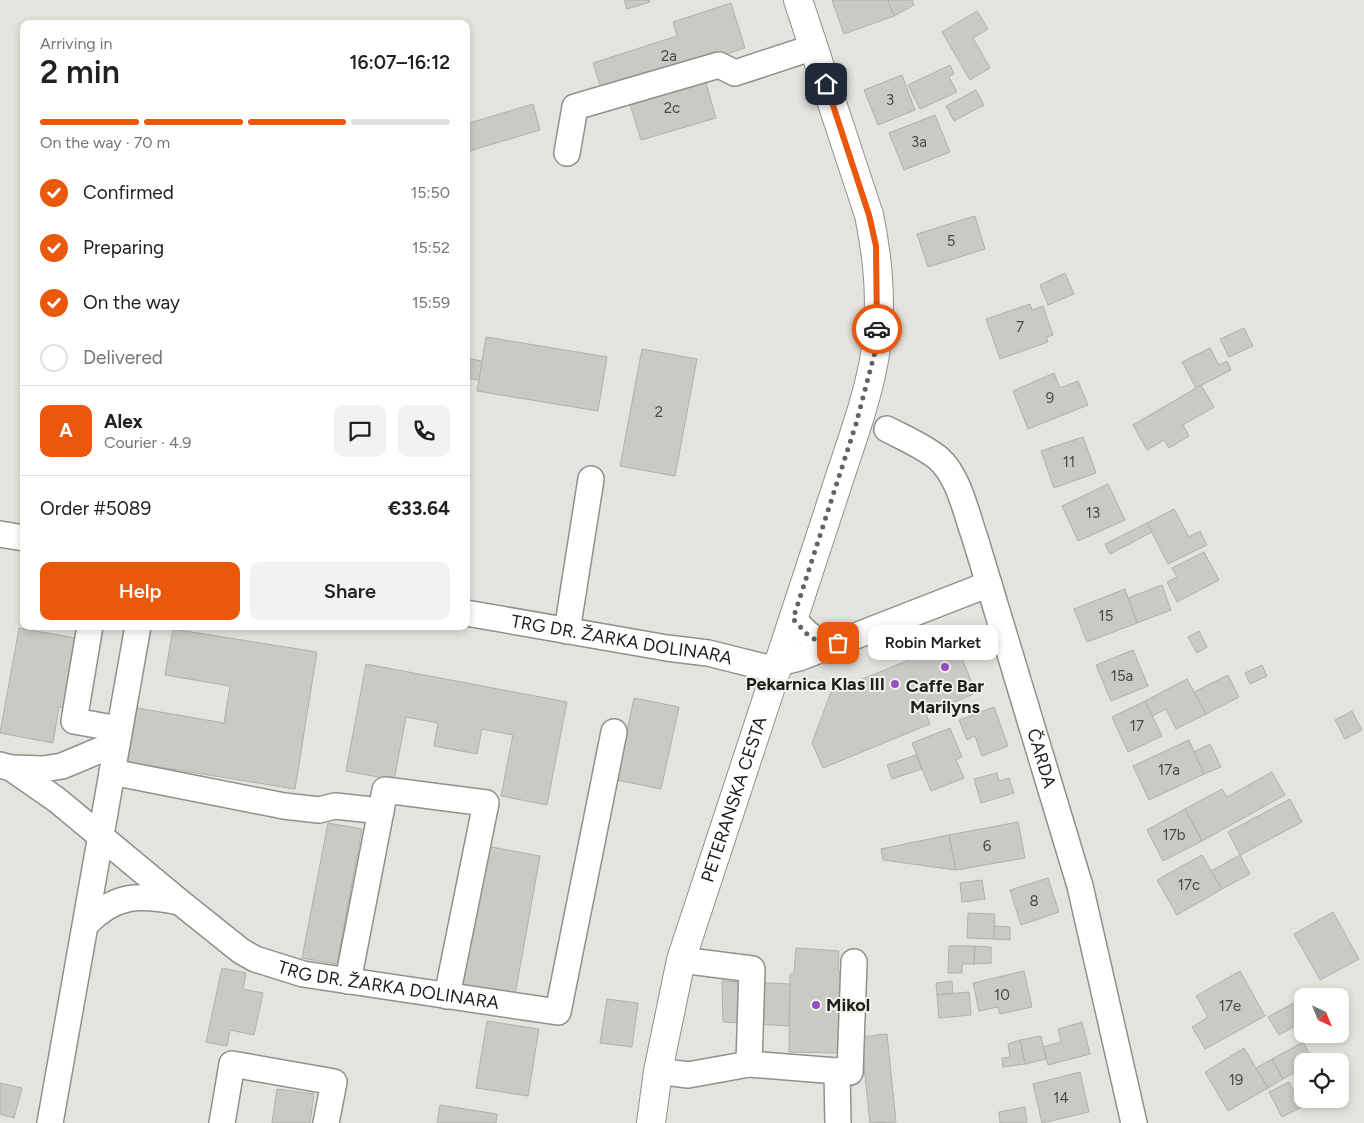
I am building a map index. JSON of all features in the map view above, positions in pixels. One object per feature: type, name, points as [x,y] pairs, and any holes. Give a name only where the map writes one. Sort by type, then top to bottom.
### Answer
[{"type":"main road","points":[[798,0],[814,47]]},
{"type":"main road","name":"PETERANSKA CESTA","points":[[651,1123],[658,1072],[681,960],[856,424],[876,348],[878,308],[876,246],[869,215],[814,47]]},
{"type":"street","points":[[566,153],[576,107],[718,65],[735,73],[814,47]]},
{"type":"street","name":"ČARDA","points":[[887,429],[926,450],[946,465],[956,486],[988,584],[1080,886],[1134,1123]]},
{"type":"street","points":[[567,631],[591,479]]},
{"type":"street","points":[[0,534],[20,537]]},
{"type":"street","points":[[778,666],[988,584]]},
{"type":"street","name":"TRG DR. ŽARKA DOLINARA","points":[[470,614],[778,666]]},
{"type":"street","points":[[793,619],[807,634],[826,647]]},
{"type":"street","points":[[89,630],[74,721],[118,736]]},
{"type":"street","points":[[50,1123],[137,630]]},
{"type":"street","name":"TRG DR. ŽARKA DOLINARA","points":[[6,766],[57,800],[181,903],[241,951],[255,959],[303,974],[558,1012],[614,732]]},
{"type":"street","points":[[6,766],[43,769],[62,766],[118,736]]},
{"type":"street","points":[[112,772],[284,806],[319,810],[335,806],[381,811]]},
{"type":"street","points":[[348,980],[385,790],[486,803],[447,996]]},
{"type":"street","points":[[86,924],[99,911],[114,902],[133,897],[150,897],[181,903]]},
{"type":"street","points":[[681,960],[752,969],[749,1064]]},
{"type":"street","points":[[658,1072],[688,1075],[749,1064],[850,1072],[854,962]]},
{"type":"street","points":[[222,1123],[232,1064],[334,1082],[326,1123]]},
{"type":"street","points":[[837,1071],[838,1123]]},
{"type":"building","points":[[624,0],[649,0],[650,2],[627,9]]},
{"type":"building","points":[[832,0],[888,0],[894,16],[844,34]]},
{"type":"building","points":[[888,0],[912,0],[914,5],[894,16]]},
{"type":"building","points":[[731,3],[745,48],[603,94],[593,63],[677,36],[673,22]]},
{"type":"building","points":[[977,11],[988,29],[973,38],[990,68],[970,80],[942,32]]},
{"type":"building","points":[[950,65],[954,74],[949,77],[957,92],[920,109],[908,85]]},
{"type":"building","points":[[902,75],[915,110],[878,125],[864,90]]},
{"type":"building","points":[[704,76],[716,118],[641,140],[628,98]]},
{"type":"building","points":[[976,90],[984,105],[954,121],[946,106]]},
{"type":"building","points":[[533,104],[540,130],[470,151],[470,123]]},
{"type":"building","points":[[935,115],[950,152],[904,170],[889,133]]},
{"type":"building","points":[[975,216],[985,249],[928,267],[917,234]]},
{"type":"building","points":[[1065,273],[1074,294],[1048,305],[1040,285]]},
{"type":"building","points":[[1030,304],[1032,310],[1043,306],[1053,335],[1046,337],[1048,342],[1000,359],[986,319]]},
{"type":"building","points":[[1244,328],[1253,346],[1229,357],[1220,339]]},
{"type":"building","points":[[486,337],[607,357],[598,411],[477,391]]},
{"type":"building","points":[[1210,348],[1219,365],[1227,361],[1231,370],[1196,388],[1182,362]]},
{"type":"building","points":[[642,349],[697,359],[675,476],[620,466]]},
{"type":"building","points":[[470,359],[482,361],[479,380],[470,379]]},
{"type":"building","points":[[1054,373],[1060,388],[1078,381],[1088,405],[1028,429],[1013,391]]},
{"type":"building","points":[[1201,385],[1214,407],[1183,425],[1189,436],[1169,448],[1164,440],[1147,450],[1133,425]]},
{"type":"building","points":[[1083,437],[1096,473],[1054,488],[1041,451]]},
{"type":"building","points":[[1108,484],[1125,520],[1078,541],[1062,506]]},
{"type":"building","points":[[1174,509],[1189,537],[1200,531],[1207,545],[1168,564],[1147,523]]},
{"type":"building","points":[[1147,523],[1152,532],[1110,554],[1105,544]]},
{"type":"building","points":[[1204,552],[1219,580],[1177,602],[1167,582],[1177,577],[1172,568]]},
{"type":"building","points":[[1162,585],[1171,610],[1137,623],[1128,598]]},
{"type":"building","points":[[1125,589],[1137,623],[1087,642],[1074,609]]},
{"type":"building","points":[[19,628],[20,630],[81,639],[69,709],[59,707],[53,743],[0,733]]},
{"type":"building","points":[[173,630],[317,652],[295,789],[128,762],[137,708],[224,723],[230,686],[165,675]]},
{"type":"building","points":[[1199,631],[1207,647],[1197,653],[1188,637]]},
{"type":"building","points":[[955,641],[976,693],[926,714],[930,724],[823,768],[812,743],[831,692]]},
{"type":"building","points":[[1133,650],[1148,686],[1111,701],[1096,665]]},
{"type":"building","points":[[366,664],[567,702],[547,805],[501,796],[513,735],[482,729],[477,754],[434,746],[438,723],[406,717],[394,780],[346,771]]},
{"type":"building","points":[[1262,665],[1267,676],[1250,684],[1245,673]]},
{"type":"building","points":[[1228,675],[1239,697],[1206,714],[1194,692]]},
{"type":"building","points":[[1187,679],[1206,714],[1176,729],[1166,709],[1152,716],[1145,701]]},
{"type":"building","points":[[634,698],[679,707],[661,789],[617,780]]},
{"type":"building","points":[[1145,701],[1162,736],[1128,752],[1112,717]]},
{"type":"building","points":[[994,707],[1008,746],[982,756],[975,736],[967,740],[959,720]]},
{"type":"building","points":[[1352,711],[1362,730],[1345,739],[1335,720]]},
{"type":"building","points":[[950,728],[962,757],[956,760],[964,778],[931,791],[912,743]]},
{"type":"building","points":[[1189,740],[1204,774],[1149,800],[1133,766]]},
{"type":"building","points":[[1210,744],[1221,767],[1204,774],[1194,752]]},
{"type":"building","points":[[916,755],[922,769],[892,779],[887,765]]},
{"type":"building","points":[[1272,772],[1285,795],[1202,841],[1185,809],[1222,789],[1227,797]]},
{"type":"building","points":[[997,773],[999,781],[1009,778],[1014,793],[981,803],[974,779]]},
{"type":"building","points":[[1290,799],[1302,822],[1240,855],[1228,832]]},
{"type":"building","points":[[1185,809],[1202,841],[1163,861],[1147,830]]},
{"type":"building","points":[[1018,822],[1025,858],[956,870],[949,835]]},
{"type":"building","points":[[328,823],[362,829],[337,964],[302,958]]},
{"type":"building","points":[[949,835],[956,870],[883,860],[881,849]]},
{"type":"building","points":[[486,846],[540,856],[515,995],[461,986]]},
{"type":"building","points":[[1202,855],[1222,889],[1177,915],[1157,880]]},
{"type":"building","points":[[1240,855],[1250,874],[1222,889],[1211,871]]},
{"type":"building","points":[[1048,878],[1059,912],[1021,925],[1010,890]]},
{"type":"building","points":[[982,880],[985,899],[962,902],[960,883]]},
{"type":"building","points":[[1333,912],[1359,959],[1320,980],[1294,934]]},
{"type":"building","points":[[968,913],[995,914],[994,939],[967,938]]},
{"type":"building","points":[[994,926],[1010,927],[1010,940],[994,939]]},
{"type":"building","points":[[949,946],[975,946],[974,964],[962,964],[962,973],[948,973]]},
{"type":"building","points":[[975,946],[991,947],[991,963],[974,964]]},
{"type":"building","name":"Mikol","points":[[796,948],[839,951],[838,971],[843,973],[841,1033],[838,1035],[838,1053],[789,1052],[790,975],[794,972]]},
{"type":"building","points":[[222,968],[246,973],[243,989],[263,993],[254,1035],[230,1030],[227,1046],[206,1042]]},
{"type":"building","points":[[1024,971],[1032,1007],[1000,1014],[998,1007],[979,1011],[973,983]]},
{"type":"building","points":[[1240,971],[1265,1016],[1205,1049],[1192,1027],[1208,1017],[1196,996]]},
{"type":"building","points":[[722,981],[790,984],[789,1026],[723,1022]]},
{"type":"building","points":[[952,981],[953,993],[937,995],[936,983]]},
{"type":"building","points":[[969,992],[971,1015],[939,1018],[937,995]]},
{"type":"building","points":[[607,999],[638,1003],[632,1047],[600,1043]]},
{"type":"building","points":[[1294,1003],[1294,1027],[1279,1035],[1268,1017]]},
{"type":"building","points":[[487,1021],[539,1029],[528,1096],[476,1088]]},
{"type":"building","points":[[1082,1022],[1090,1054],[1048,1065],[1043,1047],[1061,1042],[1058,1029]]},
{"type":"building","points":[[887,1034],[896,1122],[870,1123],[861,1037]]},
{"type":"building","points":[[1041,1036],[1046,1059],[1025,1064],[1020,1040]]},
{"type":"building","points":[[1020,1040],[1025,1064],[1003,1067],[1002,1058],[1010,1057],[1008,1044]]},
{"type":"building","points":[[1301,1043],[1304,1043],[1309,1053],[1294,1053],[1294,1073],[1283,1079],[1272,1059]]},
{"type":"building","points":[[1244,1048],[1268,1088],[1228,1111],[1205,1072]]},
{"type":"building","points":[[1272,1059],[1283,1079],[1268,1088],[1256,1068]]},
{"type":"building","points":[[1080,1072],[1089,1112],[1042,1123],[1033,1084]]},
{"type":"building","points":[[1289,1082],[1294,1092],[1294,1108],[1300,1108],[1282,1117],[1269,1092]]},
{"type":"building","points":[[0,1083],[22,1088],[14,1118],[0,1114]]},
{"type":"building","points":[[277,1089],[314,1094],[310,1123],[272,1123]]},
{"type":"building","points":[[440,1105],[497,1114],[496,1123],[437,1123]]},
{"type":"building","points":[[1025,1107],[1027,1123],[1000,1123],[999,1112]]},
{"type":"way so far","points":[[838,643],[826,647],[807,634],[793,619],[867,388],[876,348],[877,329]]},
{"type":"place","name":"Robin Market","points":[[838,643]]},
{"type":"place","name":"Caffe Bar Marilyns","points":[[945,667]]},
{"type":"place","name":"Pekarnica Klas III","points":[[895,684]]},
{"type":"place","name":"Mikol","points":[[816,1005]]},
{"type":"route","points":[[826,84],[869,215],[876,246],[877,329]]}]
